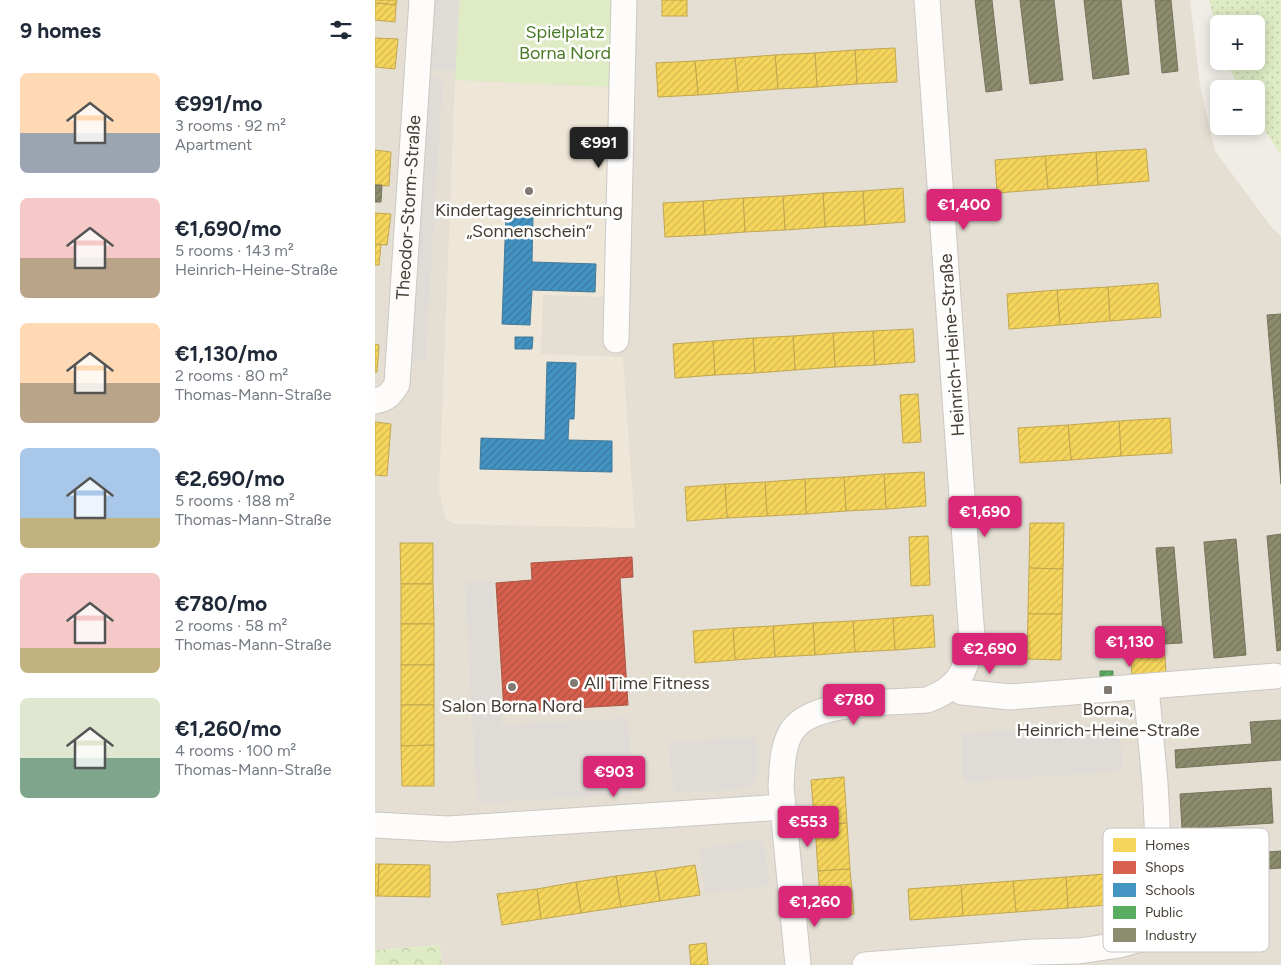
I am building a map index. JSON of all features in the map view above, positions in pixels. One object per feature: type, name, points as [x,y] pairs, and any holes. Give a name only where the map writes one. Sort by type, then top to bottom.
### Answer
[{"type":"street","name":"Theodor-Storm-Straße","points":[[375,401],[383,400],[392,393],[397,384],[422,0]]},
{"type":"street","points":[[616,340],[624,0]]},
{"type":"street","name":"Heinrich-Heine-Straße","points":[[927,0],[972,638],[963,672],[953,686]]},
{"type":"street","points":[[798,965],[781,786],[782,759],[790,732],[806,717],[828,708],[927,700],[940,695],[953,686],[963,692],[1010,697],[1275,676]]},
{"type":"street","points":[[1146,687],[1157,828]]},
{"type":"street","points":[[375,825],[448,829],[783,807]]},
{"type":"street","points":[[865,965],[1034,952],[1080,958],[1103,951]]},
{"type":"shaded area","points":[[375,0],[1190,0],[1200,86],[1215,151],[1273,229],[1281,235],[1281,965],[442,965],[440,945],[375,950]]},
{"type":"shaded area","points":[[431,0],[458,0],[455,70],[427,69]]},
{"type":"shaded area","points":[[425,77],[443,78],[425,361],[408,360]]},
{"type":"shaded area","points":[[455,80],[611,87],[605,297],[543,295],[541,354],[623,357],[635,528],[454,524],[445,519],[439,490]]},
{"type":"shaded area","points":[[493,581],[502,725],[628,718],[632,794],[477,803],[465,583]]},
{"type":"shaded area","points":[[1120,723],[1122,771],[963,782],[962,733]]},
{"type":"shaded area","points":[[757,737],[757,778],[752,786],[729,790],[674,793],[668,742]]},
{"type":"shaded area","points":[[763,839],[770,885],[706,894],[699,849]]},
{"type":"green space","name":"Spielplatz Borna Nord","points":[[460,0],[613,0],[611,87],[455,80]]},
{"type":"green space","points":[[1209,0],[1281,0],[1281,155],[1265,130],[1265,80],[1235,80],[1230,70],[1265,70],[1265,15],[1213,15]]},
{"type":"green space","points":[[440,945],[442,965],[375,965],[375,950]]},
{"type":"building: Homes","points":[[375,0],[397,0],[396,5],[375,3]]},
{"type":"building: Homes","points":[[662,0],[687,0],[687,16],[662,16]]},
{"type":"building: Homes","points":[[375,3],[396,5],[395,22],[375,20]]},
{"type":"building: Homes","points":[[375,38],[398,39],[395,69],[375,67]]},
{"type":"building: Homes","points":[[895,48],[897,82],[857,84],[855,50]]},
{"type":"building: Homes","points":[[855,50],[857,84],[817,87],[815,53]]},
{"type":"building: Homes","points":[[815,53],[817,87],[778,89],[775,55]]},
{"type":"building: Homes","points":[[775,55],[778,89],[738,92],[735,58]]},
{"type":"building: Homes","points":[[735,58],[738,92],[698,95],[695,61]]},
{"type":"building: Homes","points":[[695,61],[698,95],[658,97],[656,63]]},
{"type":"building: Homes","points":[[1146,149],[1149,181],[1098,185],[1096,152]]},
{"type":"building: Homes","points":[[375,150],[391,152],[389,186],[375,185]]},
{"type":"building: Homes","points":[[1096,152],[1098,185],[1048,189],[1045,156]]},
{"type":"building: Homes","points":[[1045,156],[1048,189],[997,193],[995,160]]},
{"type":"building: Homes","points":[[903,188],[905,222],[865,225],[863,191]]},
{"type":"building: Homes","points":[[863,191],[865,225],[825,227],[823,193]]},
{"type":"building: Homes","points":[[823,193],[825,227],[785,230],[783,196]]},
{"type":"building: Homes","points":[[783,196],[785,230],[745,232],[743,198]]},
{"type":"building: Homes","points":[[743,198],[745,232],[705,235],[703,201]]},
{"type":"building: Homes","points":[[703,201],[705,235],[665,237],[663,203]]},
{"type":"building: Homes","points":[[375,213],[391,214],[387,245],[375,244]]},
{"type":"building: Homes","points":[[375,244],[381,245],[379,265],[375,265]]},
{"type":"building: Homes","points":[[1158,283],[1161,317],[1110,321],[1108,287]]},
{"type":"building: Homes","points":[[1108,287],[1110,321],[1060,325],[1057,290]]},
{"type":"building: Homes","points":[[1057,290],[1060,325],[1009,329],[1007,294]]},
{"type":"building: Homes","points":[[913,329],[915,362],[875,365],[873,331]]},
{"type":"building: Homes","points":[[873,331],[875,365],[835,367],[833,333]]},
{"type":"building: Homes","points":[[833,333],[835,367],[795,370],[793,336]]},
{"type":"building: Homes","points":[[793,336],[795,370],[755,373],[753,338]]},
{"type":"building: Homes","points":[[753,338],[755,373],[715,375],[713,341]]},
{"type":"building: Homes","points":[[713,341],[715,375],[675,378],[673,344]]},
{"type":"building: Homes","points":[[375,344],[379,345],[377,372],[375,372]]},
{"type":"building: Homes","points":[[918,394],[921,442],[903,443],[900,395]]},
{"type":"building: Homes","points":[[1170,418],[1172,453],[1121,456],[1119,421]]},
{"type":"building: Homes","points":[[1119,421],[1121,456],[1071,460],[1068,425]]},
{"type":"building: Homes","points":[[375,422],[391,424],[387,476],[375,475]]},
{"type":"building: Homes","points":[[1068,425],[1071,460],[1020,463],[1018,428]]},
{"type":"building: Homes","points":[[924,472],[926,506],[886,509],[884,474]]},
{"type":"building: Homes","points":[[884,474],[886,509],[846,511],[844,477]]},
{"type":"building: Homes","points":[[844,477],[846,511],[806,514],[805,479]]},
{"type":"building: Homes","points":[[805,479],[806,514],[767,516],[765,482]]},
{"type":"building: Homes","points":[[765,482],[767,516],[727,518],[725,484]]},
{"type":"building: Homes","points":[[725,484],[727,518],[687,521],[685,487]]},
{"type":"building: Homes","points":[[1030,523],[1064,523],[1063,569],[1029,568]]},
{"type":"building: Homes","points":[[928,536],[930,585],[911,586],[909,537]]},
{"type":"building: Homes","points":[[400,543],[433,543],[433,584],[401,584]]},
{"type":"building: Homes","points":[[1029,568],[1063,569],[1062,614],[1028,614]]},
{"type":"building: Homes","points":[[401,584],[433,584],[434,624],[401,624]]},
{"type":"building: Homes","points":[[1028,614],[1062,614],[1061,660],[1027,659]]},
{"type":"building: Homes","points":[[933,615],[935,647],[895,650],[893,618]]},
{"type":"building: Homes","points":[[893,618],[895,650],[855,652],[853,621]]},
{"type":"building: Homes","points":[[853,621],[855,652],[815,655],[813,623]]},
{"type":"building: Homes","points":[[813,623],[815,655],[775,657],[773,626]]},
{"type":"building: Homes","points":[[401,624],[434,624],[434,665],[401,665]]},
{"type":"building: Homes","points":[[773,626],[775,657],[735,660],[733,628]]},
{"type":"building: Homes","points":[[733,628],[735,660],[695,663],[693,631]]},
{"type":"building: Homes","points":[[1164,642],[1166,673],[1132,676],[1130,645]]},
{"type":"building: Homes","points":[[401,665],[434,665],[434,705],[401,705]]},
{"type":"building: Homes","points":[[401,705],[434,705],[434,745],[401,746]]},
{"type":"building: Homes","points":[[434,745],[434,786],[402,786],[401,746]]},
{"type":"building: Homes","points":[[844,777],[847,823],[815,826],[811,780]]},
{"type":"building: Homes","points":[[847,823],[850,869],[818,871],[815,826]]},
{"type":"building: Homes","points":[[375,864],[379,864],[378,896],[375,896]]},
{"type":"building: Homes","points":[[379,864],[430,865],[430,897],[378,896]]},
{"type":"building: Homes","points":[[695,865],[700,895],[660,901],[655,871]]},
{"type":"building: Homes","points":[[850,869],[854,914],[822,917],[818,871]]},
{"type":"building: Homes","points":[[655,871],[660,901],[621,907],[616,876]]},
{"type":"building: Homes","points":[[1103,874],[1103,905],[1068,908],[1066,877]]},
{"type":"building: Homes","points":[[616,876],[621,907],[581,913],[576,882]]},
{"type":"building: Homes","points":[[1066,877],[1068,908],[1016,912],[1013,881]]},
{"type":"building: Homes","points":[[1013,881],[1016,912],[963,916],[961,885]]},
{"type":"building: Homes","points":[[576,882],[581,913],[541,919],[537,889]]},
{"type":"building: Homes","points":[[961,885],[963,916],[910,920],[908,889]]},
{"type":"building: Homes","points":[[537,889],[541,919],[502,925],[497,894]]},
{"type":"building: Homes","points":[[706,943],[708,965],[691,965],[689,945]]},
{"type":"building: Shops","points":[[632,557],[633,577],[620,578],[628,705],[504,712],[496,583],[532,580],[531,563]]},
{"type":"building: Schools","points":[[506,214],[533,215],[532,262],[596,264],[595,292],[532,290],[530,325],[502,324]]},
{"type":"building: Schools","points":[[515,337],[533,337],[532,349],[515,349]]},
{"type":"building: Schools","points":[[547,362],[576,363],[574,419],[569,419],[568,440],[612,441],[612,472],[480,469],[481,438],[545,440]]},
{"type":"building: Public","points":[[1100,671],[1113,671],[1113,676],[1100,677]]},
{"type":"building: Industry","points":[[975,0],[992,0],[1002,90],[986,92]]},
{"type":"building: Industry","points":[[1020,0],[1054,0],[1063,80],[1030,84]]},
{"type":"building: Industry","points":[[1084,0],[1121,0],[1129,74],[1093,79]]},
{"type":"building: Industry","points":[[1155,0],[1171,0],[1178,71],[1162,73]]},
{"type":"building: Industry","points":[[375,185],[382,185],[381,202],[375,202]]},
{"type":"building: Industry","points":[[1281,314],[1281,484],[1267,315]]},
{"type":"building: Industry","points":[[1281,534],[1281,650],[1277,651],[1267,536]]},
{"type":"building: Industry","points":[[1236,539],[1246,655],[1214,658],[1204,542]]},
{"type":"building: Industry","points":[[1174,547],[1182,643],[1164,644],[1156,548]]},
{"type":"building: Industry","points":[[1281,720],[1281,760],[1176,768],[1175,750],[1252,744],[1250,722]]},
{"type":"building: Industry","points":[[1271,788],[1273,823],[1182,828],[1180,794]]},
{"type":"building: Industry","points":[[1281,851],[1281,868],[1269,869],[1269,852]]},
{"type":"place","name":"Kindertageseinrichtung „Sonnenschein“","points":[[529,191]]},
{"type":"place","name":"All Time Fitness","points":[[574,683]]},
{"type":"place","name":"Salon Borna Nord","points":[[512,687]]},
{"type":"place","name":"Borna, Heinrich-Heine-Straße","points":[[1108,690]]}]
